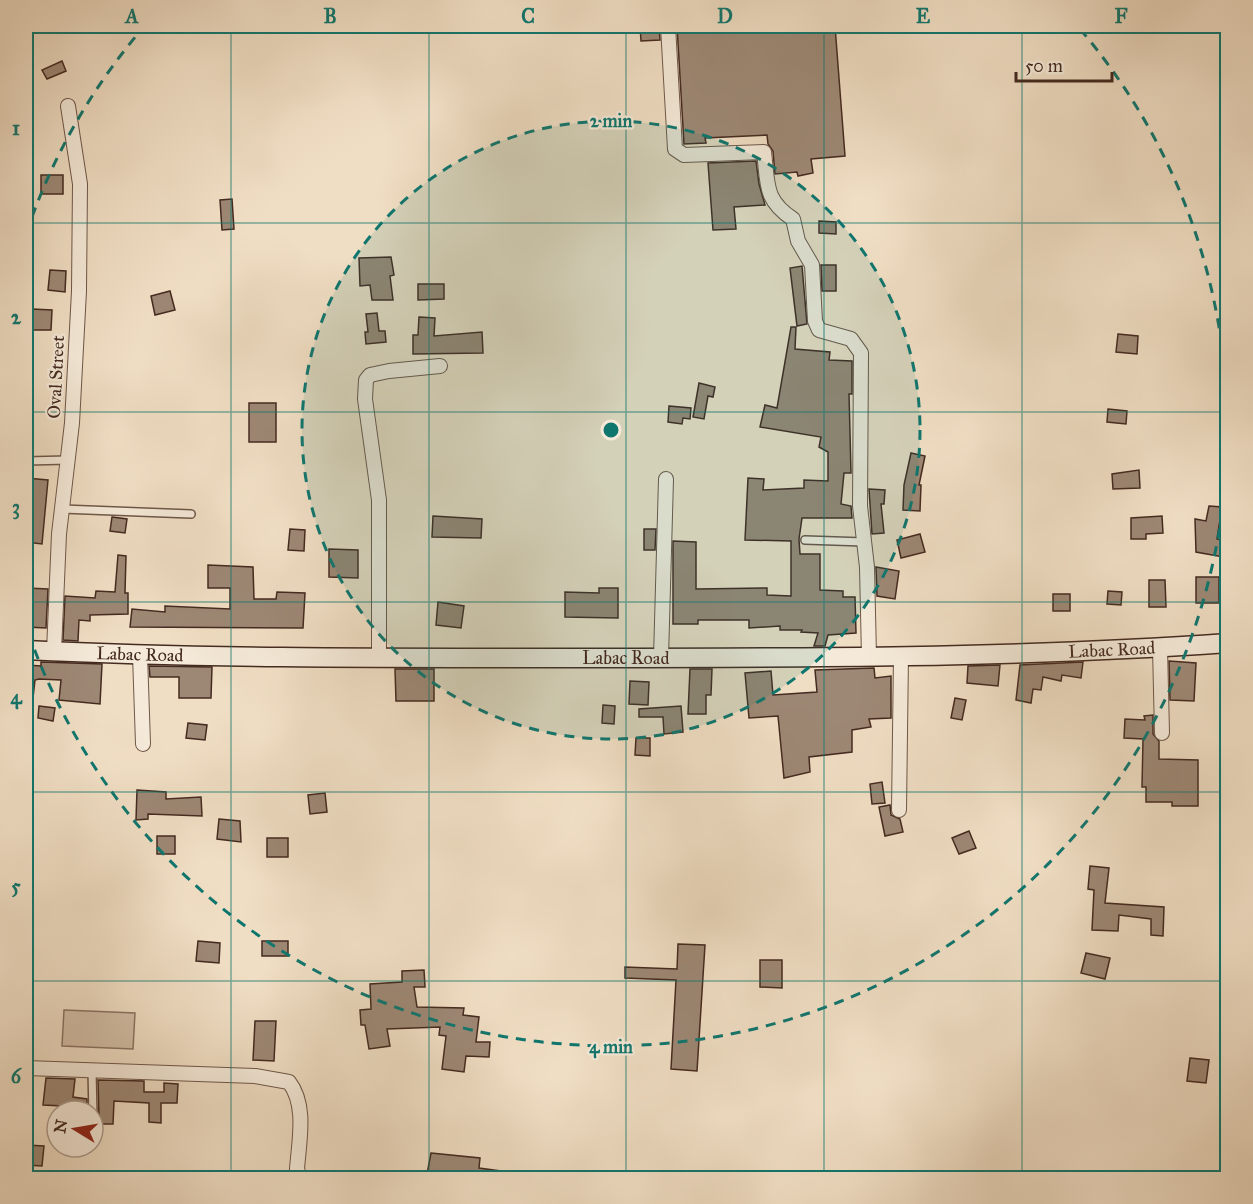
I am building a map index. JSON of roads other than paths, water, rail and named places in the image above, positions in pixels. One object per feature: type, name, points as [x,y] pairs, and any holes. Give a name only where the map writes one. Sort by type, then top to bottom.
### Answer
[{"type":"street","points":[[668,26],[675,149],[684,155],[764,152],[770,197],[777,209],[793,219],[798,241],[812,265],[815,321],[819,330],[851,339],[861,353],[860,506],[864,542],[869,657]]},
{"type":"street","name":"Oval Street","points":[[54,651],[62,509],[68,460],[80,291],[80,194],[68,106]]},
{"type":"street","points":[[380,658],[379,500],[365,399],[366,380],[370,375],[389,371],[440,366]]},
{"type":"street","points":[[661,658],[666,479]]},
{"type":"street","name":"Labac Road","points":[[26,650],[140,655],[380,658],[869,657],[1160,648],[1227,643]]},
{"type":"street","points":[[1160,648],[1162,733]]},
{"type":"street","points":[[140,655],[143,744]]},
{"type":"street","points":[[899,810],[901,656]]},
{"type":"street","points":[[26,1068],[255,1076],[289,1082],[297,1092],[300,1110],[297,1170],[300,1179]]},
{"type":"lane","points":[[26,461],[68,460]]},
{"type":"lane","points":[[62,509],[191,514]]},
{"type":"lane","points":[[805,540],[864,542]]},
{"type":"lane","points":[[92,1070],[93,1099]]}]
